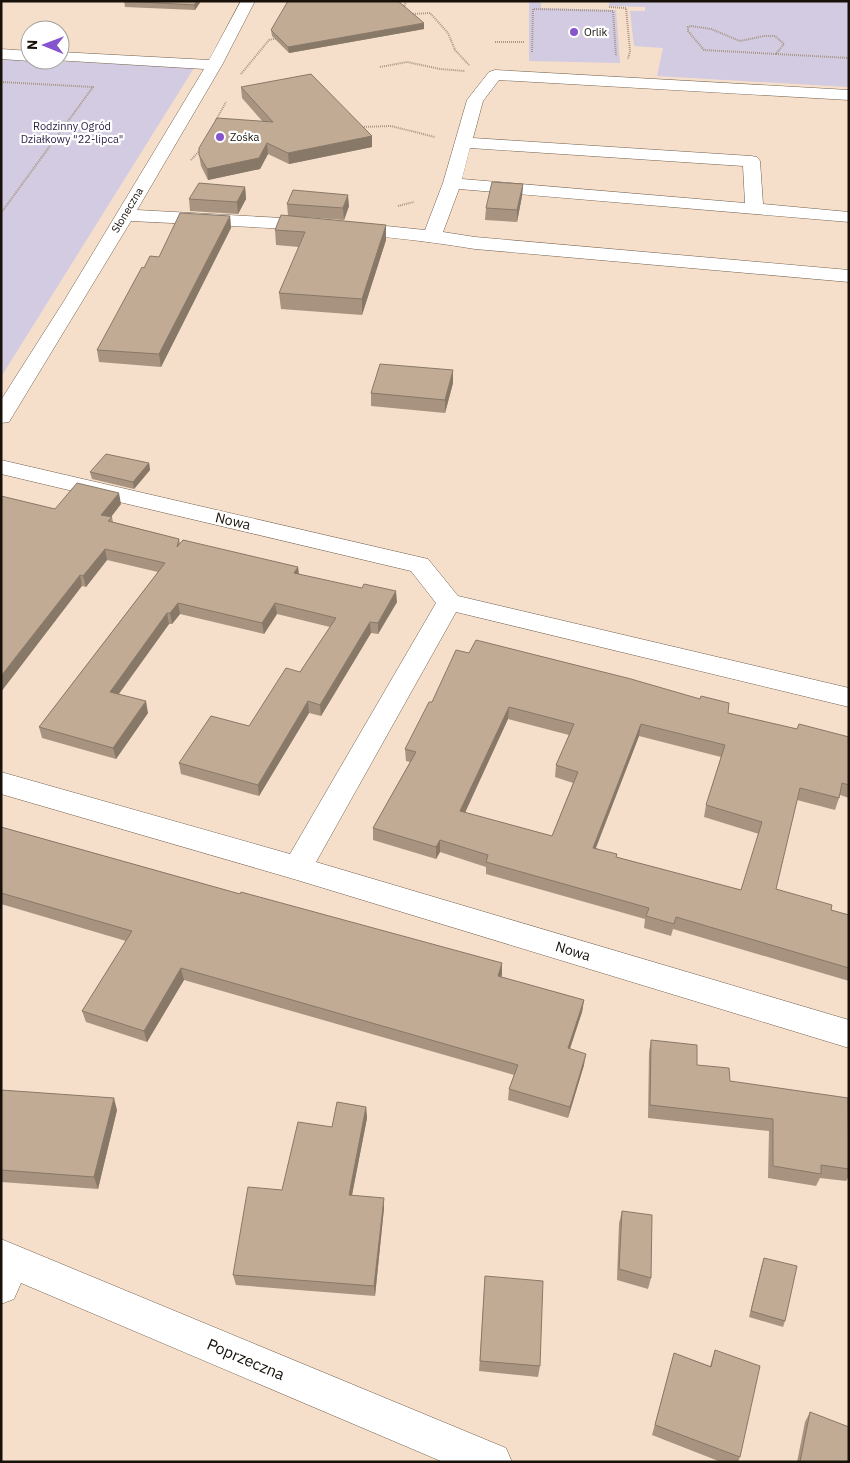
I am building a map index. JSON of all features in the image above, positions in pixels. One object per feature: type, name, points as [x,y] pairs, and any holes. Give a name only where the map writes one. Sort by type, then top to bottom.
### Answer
[{"type":"street","name":"Słoneczna","points":[[1,417],[74,301],[214,66],[248,1]]},
{"type":"street","points":[[1,54],[20,55]]},
{"type":"street","points":[[70,58],[214,66]]},
{"type":"street","points":[[432,236],[452,184],[475,100],[495,75],[849,95]]},
{"type":"street","points":[[463,140],[751,160],[754,209]]},
{"type":"street","points":[[452,184],[849,217]]},
{"type":"street","points":[[124,215],[337,227],[432,236],[474,243],[849,276]]},
{"type":"street","name":"Nowa","points":[[1,467],[419,565],[449,602]]},
{"type":"street","points":[[297,868],[449,602],[849,698]]},
{"type":"street","name":"Nowa","points":[[1,783],[297,868],[849,1034]]},
{"type":"street","name":"Poprzeczna","points":[[4,1268],[492,1462]]},
{"type":"path","points":[[406,1],[404,8],[415,16]]},
{"type":"path","points":[[609,7],[626,8],[630,51],[628,66]]},
{"type":"path","points":[[532,52],[533,9],[612,11],[616,62]]},
{"type":"path","points":[[405,17],[430,13],[448,33],[455,50],[471,66]]},
{"type":"path","points":[[776,54],[784,44],[777,36],[762,35],[740,41],[709,28],[688,27],[688,31],[703,50],[776,54],[849,58]]},
{"type":"path","points":[[496,42],[524,42]]},
{"type":"path","points":[[413,63],[386,68],[380,67],[407,62],[413,63],[440,69],[467,71]]},
{"type":"path","points":[[1,82],[94,87],[1,213]]},
{"type":"path","points":[[356,127],[394,127],[431,137],[463,140]]},
{"type":"green space","name":"Orlik","points":[[529,1],[541,1],[541,8],[616,10],[620,63],[529,61]]},
{"type":"green space","points":[[609,1],[849,1],[849,87],[657,76],[663,48],[634,46],[630,11],[645,11],[645,7],[609,6]]},
{"type":"green space","name":"Rodzinny Ogród Działkowy \"22-lipca\"","points":[[1,58],[20,59],[20,70],[70,70],[70,62],[194,68],[1,377]]},
{"type":"building","points":[[124,1],[197,1],[194,5]]},
{"type":"building","points":[[288,1],[398,1],[424,23],[288,47],[271,30]]},
{"type":"building","points":[[311,74],[372,136],[288,153],[267,143],[259,158],[207,169],[199,155],[199,148],[217,118],[273,122],[241,87]]},
{"type":"building","points":[[492,182],[523,184],[517,210],[486,208]]},
{"type":"building","points":[[199,183],[245,187],[237,202],[189,199]]},
{"type":"building","points":[[293,190],[348,195],[343,208],[287,204]]},
{"type":"building","points":[[180,213],[230,216],[159,354],[97,350],[142,267],[144,268],[150,256],[159,257]]},
{"type":"building","points":[[281,215],[386,225],[362,299],[279,293],[305,232],[275,230]]},
{"type":"building","points":[[380,364],[453,370],[445,400],[371,393]]},
{"type":"building","points":[[106,454],[149,463],[133,482],[90,472]]},
{"type":"building","points":[[77,483],[119,493],[101,515],[112,517],[108,521],[179,539],[177,547],[183,540],[298,567],[294,573],[362,588],[364,584],[396,591],[378,623],[370,622],[320,705],[308,701],[258,785],[179,763],[211,716],[249,726],[286,668],[300,672],[336,618],[275,603],[262,623],[178,603],[170,613],[167,613],[110,692],[146,701],[113,748],[39,727],[165,563],[105,549],[83,576],[80,575],[1,676],[1,496],[55,509]]},
{"type":"building","points":[[476,640],[631,679],[700,699],[701,696],[729,703],[728,713],[797,729],[799,724],[849,737],[849,785],[842,783],[839,798],[800,788],[776,889],[832,905],[831,910],[849,915],[849,968],[676,917],[674,924],[646,916],[649,908],[486,862],[488,855],[440,840],[436,847],[373,828],[416,752],[405,749],[429,702],[432,702],[456,650],[469,653]],"holes":[[[509,707],[574,724],[556,765],[578,772],[552,836],[460,811]],[[641,724],[725,745],[706,805],[762,822],[741,890],[616,857],[617,854],[593,848]]]},
{"type":"building","points":[[1,827],[240,894],[241,892],[502,963],[498,976],[584,1000],[568,1048],[586,1054],[570,1107],[509,1089],[518,1065],[181,968],[144,1031],[82,1011],[132,931],[1,893]]},
{"type":"building","points":[[651,1040],[697,1045],[697,1065],[729,1068],[730,1081],[848,1098],[849,1169],[821,1165],[821,1174],[773,1166],[773,1119],[650,1105]]},
{"type":"building","points":[[1,1090],[114,1098],[94,1177],[1,1170]]},
{"type":"building","points":[[337,1102],[366,1107],[349,1195],[384,1198],[374,1286],[233,1275],[248,1187],[282,1190],[298,1122],[332,1127]]},
{"type":"building","points":[[622,1211],[652,1215],[651,1278],[619,1269]]},
{"type":"building","points":[[764,1258],[797,1266],[785,1321],[751,1311]]},
{"type":"building","points":[[485,1276],[543,1281],[540,1366],[480,1361]]},
{"type":"building","points":[[715,1350],[760,1366],[740,1457],[655,1425],[674,1353],[711,1367]]},
{"type":"building","points":[[810,1412],[849,1427],[849,1462],[800,1462]]},
{"type":"place","name":"Orlik","points":[[574,32]]},
{"type":"place","name":"Zośka","points":[[220,137]]}]
